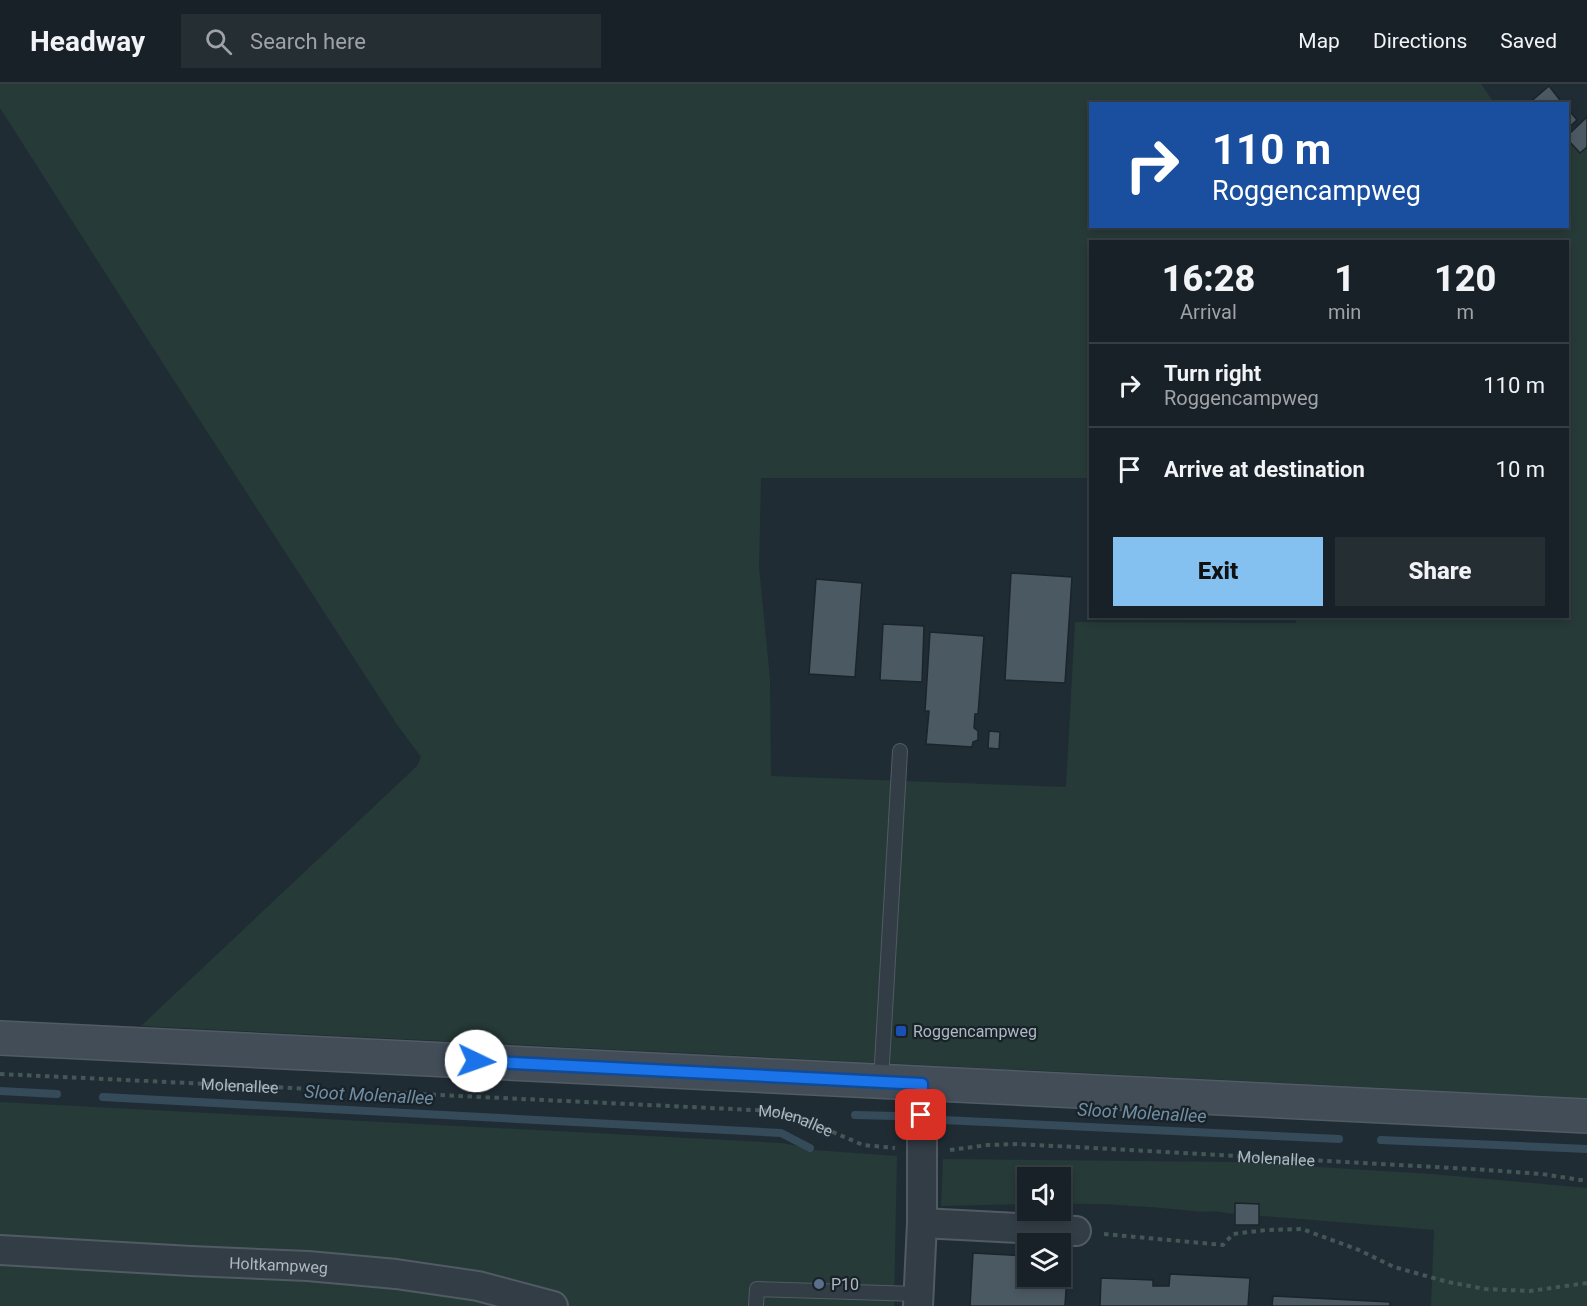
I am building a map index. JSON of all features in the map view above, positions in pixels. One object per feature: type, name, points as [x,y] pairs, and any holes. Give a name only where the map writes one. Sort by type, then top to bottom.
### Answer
[{"type":"main road","points":[[0,1038],[1587,1116]]},
{"type":"street","points":[[918,1300],[922,1223],[922,1084]]},
{"type":"street","points":[[922,1223],[1076,1231]]},
{"type":"street","name":"Holtkampweg","points":[[0,1250],[308,1266],[396,1274],[478,1286],[553,1306]]},
{"type":"lane","points":[[881,1081],[900,751]]},
{"type":"lane","points":[[756,1306],[757,1289],[918,1300]]},
{"type":"path","name":"Molenallee","points":[[0,1074],[774,1111],[798,1117],[863,1145],[921,1150],[953,1150],[988,1145],[1019,1144],[1473,1169],[1542,1174],[1587,1181]]},
{"type":"path","points":[[1076,1231],[1223,1245],[1233,1234],[1302,1229],[1359,1250],[1394,1268],[1457,1284],[1485,1289],[1530,1291],[1587,1283]]},
{"type":"green space","points":[[0,84],[1481,84],[1493,102],[1089,102],[1089,228],[1569,228],[1569,144],[1570,146],[1581,140],[1587,145],[1587,1098],[141,1026],[417,766],[421,757],[396,723],[0,108]]},
{"type":"green space","points":[[0,1102],[783,1143],[814,1150],[897,1156],[894,1306],[0,1306]]},
{"type":"green space","points":[[943,1159],[1237,1162],[1432,1174],[1587,1188],[1587,1306],[1431,1306],[1434,1230],[1218,1212],[1071,1204],[1071,1167],[1017,1167],[1017,1204],[941,1206]]},
{"type":"building","points":[[1549,86],[1561,102],[1530,102]]},
{"type":"building","points":[[1569,110],[1577,120],[1569,127]]},
{"type":"building","points":[[1587,117],[1587,147],[1580,153],[1569,141],[1569,134]]},
{"type":"building","points":[[1011,573],[1072,577],[1065,683],[1005,680]]},
{"type":"building","points":[[816,579],[862,583],[855,677],[809,674]]},
{"type":"building","points":[[883,624],[924,626],[922,682],[880,680]]},
{"type":"building","points":[[930,632],[984,636],[978,714],[975,714],[974,728],[978,731],[978,740],[973,742],[972,747],[926,744],[929,711],[925,711]]},
{"type":"building","points":[[989,731],[1000,732],[999,749],[988,748]]},
{"type":"building","points":[[1235,1203],[1259,1204],[1259,1225],[1235,1225]]},
{"type":"building","points":[[973,1253],[1017,1255],[1017,1287],[1066,1287],[1065,1306],[970,1306]]},
{"type":"building","points":[[1170,1274],[1250,1278],[1248,1306],[1100,1306],[1101,1278],[1153,1280],[1153,1286],[1169,1286]]},
{"type":"building","points":[[1273,1296],[1390,1302],[1390,1306],[1272,1306]]},
{"type":"waterway","name":"Sloot Molenallee","points":[[0,1091],[57,1094]]},
{"type":"waterway","name":"Sloot Molenallee","points":[[103,1097],[781,1133],[810,1148]]},
{"type":"waterway","name":"Sloot Molenallee","points":[[855,1115],[896,1116]]},
{"type":"waterway","name":"Sloot Molenallee","points":[[943,1120],[1339,1139]]},
{"type":"waterway","name":"Sloot Molenallee","points":[[1381,1140],[1587,1149]]},
{"type":"place","name":"Roggencampweg","points":[[901,1031]]},
{"type":"place","name":"P10","points":[[819,1284]]},
{"type":"route","points":[[476,1061],[922,1084],[921,1115]]}]
